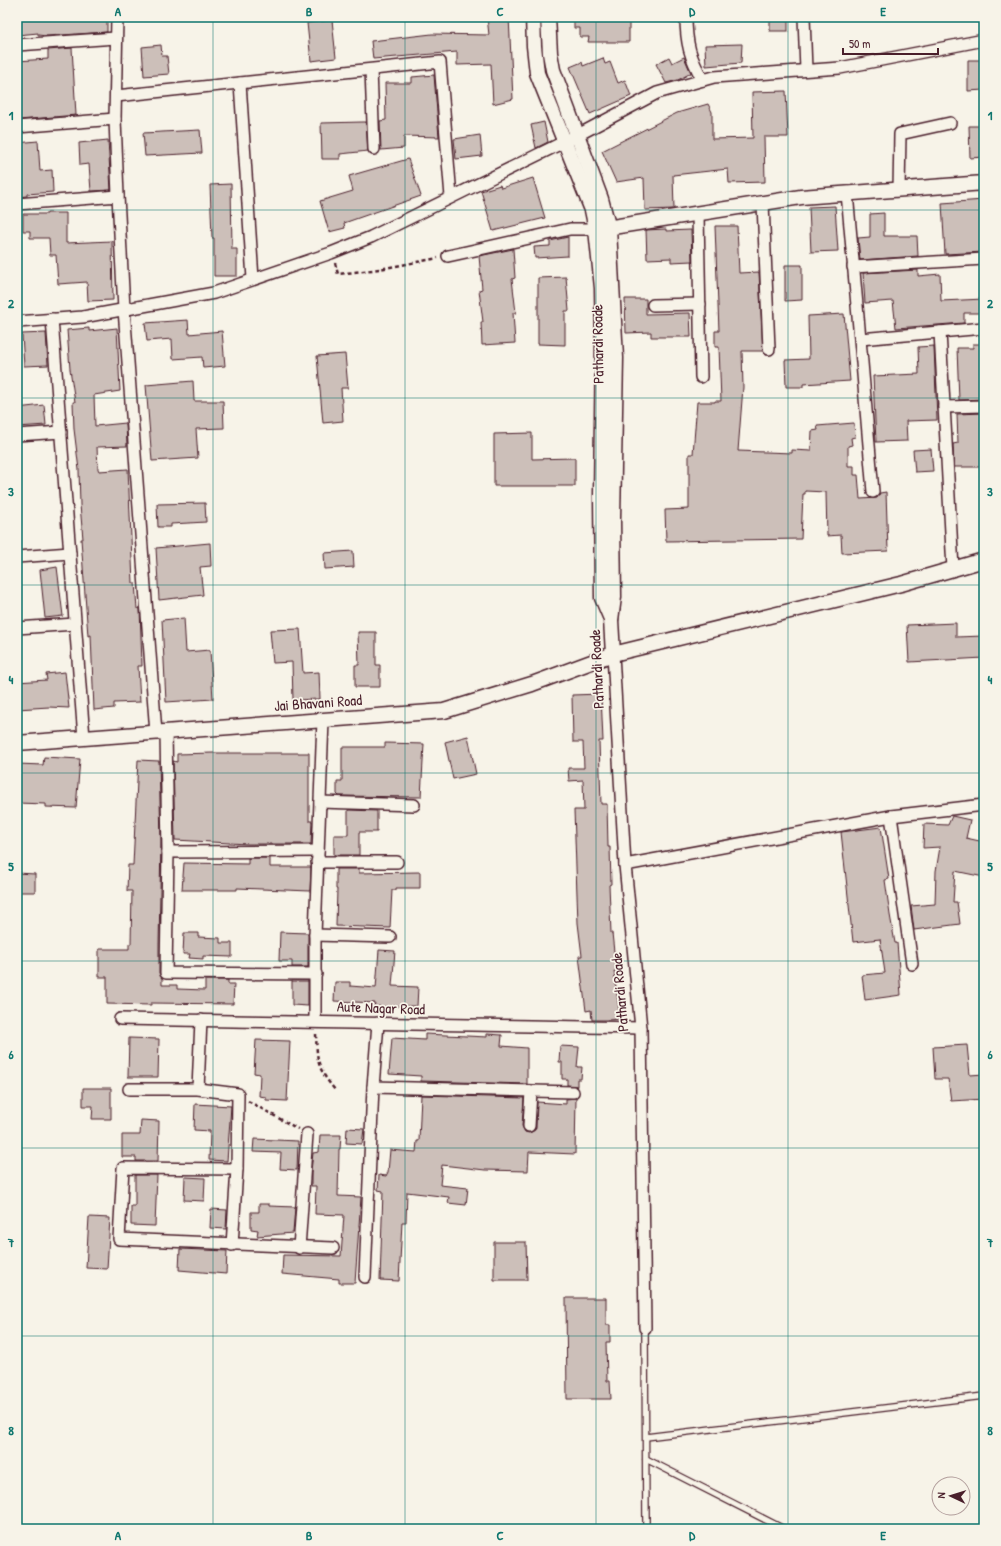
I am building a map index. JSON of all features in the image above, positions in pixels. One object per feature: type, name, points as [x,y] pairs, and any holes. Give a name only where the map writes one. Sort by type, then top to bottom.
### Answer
[{"type":"street","points":[[117,17],[115,119],[124,309],[161,732],[168,852],[166,973],[316,974]]},
{"type":"street","points":[[533,17],[537,73],[570,139]]},
{"type":"street","name":"Pathardi Roade","points":[[548,17],[550,52],[553,70],[570,139],[601,199],[616,358],[613,519],[614,597],[611,620],[626,865],[641,1028],[645,1328]]},
{"type":"street","points":[[686,17],[686,37],[692,62],[703,80]]},
{"type":"street","points":[[804,17],[806,70]]},
{"type":"street","points":[[17,45],[116,38]]},
{"type":"street","points":[[17,322],[83,317],[214,293],[331,253],[371,237],[570,139],[657,94],[703,80],[714,77],[840,68],[984,40]]},
{"type":"street","points":[[116,96],[440,62],[451,197]]},
{"type":"street","points":[[371,70],[374,149]]},
{"type":"street","points":[[240,84],[253,279]]},
{"type":"street","points":[[17,127],[115,119]]},
{"type":"street","points":[[899,190],[900,134],[950,122]]},
{"type":"street","points":[[448,256],[570,229],[603,229],[802,196],[984,183]]},
{"type":"street","points":[[847,193],[873,492]]},
{"type":"street","points":[[17,204],[118,196]]},
{"type":"street","points":[[763,203],[769,349]]},
{"type":"street","points":[[698,214],[701,377]]},
{"type":"street","points":[[854,267],[984,259]]},
{"type":"street","points":[[653,305],[700,304]]},
{"type":"street","points":[[52,319],[84,738]]},
{"type":"street","points":[[860,339],[984,328]]},
{"type":"street","points":[[940,332],[953,569]]},
{"type":"street","points":[[944,407],[984,406]]},
{"type":"street","points":[[17,434],[61,432]]},
{"type":"street","points":[[17,557],[70,553]]},
{"type":"street","name":"Jai Bhavani Road","points":[[17,743],[444,711],[532,684],[613,654],[901,584],[984,560]]},
{"type":"street","points":[[17,628],[75,624]]},
{"type":"street","points":[[315,1021],[315,935],[323,720]]},
{"type":"street","points":[[320,802],[414,805]]},
{"type":"street","points":[[626,865],[891,816],[984,805]]},
{"type":"street","points":[[891,816],[912,964]]},
{"type":"street","points":[[168,852],[318,856],[397,862]]},
{"type":"street","points":[[315,935],[390,937]]},
{"type":"street","name":"Aute Nagar Road","points":[[120,1018],[641,1028]]},
{"type":"street","points":[[198,1089],[201,1020]]},
{"type":"street","points":[[365,1277],[378,1023]]},
{"type":"street","points":[[374,1087],[573,1092]]},
{"type":"street","points":[[130,1089],[198,1089],[238,1094],[237,1170],[232,1244]]},
{"type":"street","points":[[528,1126],[531,1091]]},
{"type":"street","points":[[299,1248],[307,1134]]},
{"type":"street","points":[[237,1170],[123,1168],[119,1239],[299,1248],[333,1248]]},
{"type":"lane","points":[[645,1328],[646,1529]]},
{"type":"lane","points":[[646,1437],[984,1396]]},
{"type":"lane","points":[[646,1459],[784,1529]]},
{"type":"path","points":[[331,253],[338,274],[380,269],[448,256]]},
{"type":"path","points":[[315,1021],[317,1060],[322,1074],[335,1090]]},
{"type":"path","points":[[238,1094],[278,1119],[307,1134]]},
{"type":"building","points":[[17,17],[107,17],[107,32],[47,36],[38,35],[38,33],[17,35]]},
{"type":"building","points":[[487,17],[509,17],[513,99],[493,104],[491,64],[457,65],[457,52],[373,59],[371,41],[432,34],[489,35]]},
{"type":"building","points":[[574,17],[629,17],[629,42],[588,42],[589,37],[580,37],[580,28],[574,28]]},
{"type":"building","points":[[770,17],[788,17],[788,31],[770,31]]},
{"type":"building","points":[[332,20],[336,58],[311,61],[307,23]]},
{"type":"building","points":[[742,44],[741,63],[706,66],[705,45]]},
{"type":"building","points":[[161,45],[162,56],[167,56],[169,74],[144,76],[142,47]]},
{"type":"building","points":[[72,48],[76,115],[19,120],[17,61],[48,59],[48,50]]},
{"type":"building","points":[[669,57],[672,63],[684,57],[691,73],[678,80],[666,83],[656,64]]},
{"type":"building","points":[[603,58],[605,64],[610,62],[618,83],[625,80],[631,96],[590,114],[570,67],[582,62],[583,66]]},
{"type":"building","points":[[968,60],[984,60],[984,90],[968,91]]},
{"type":"building","points":[[434,75],[439,137],[404,136],[404,148],[381,150],[380,121],[386,120],[385,83],[412,83],[412,77]]},
{"type":"building","points":[[786,91],[788,137],[764,137],[765,182],[729,183],[728,169],[673,175],[674,209],[645,210],[644,178],[616,182],[602,151],[677,113],[708,104],[712,112],[712,139],[753,138],[752,92]]},
{"type":"building","points":[[366,122],[368,151],[340,154],[340,159],[322,159],[321,123]]},
{"type":"building","points":[[544,122],[548,142],[536,148],[531,125]]},
{"type":"building","points":[[969,126],[984,126],[984,157],[970,158]]},
{"type":"building","points":[[200,130],[202,153],[145,156],[143,133]]},
{"type":"building","points":[[480,135],[482,156],[456,159],[454,139]]},
{"type":"building","points":[[108,140],[111,190],[91,191],[89,164],[80,165],[79,143]]},
{"type":"building","points":[[38,141],[40,171],[52,170],[53,192],[27,194],[27,196],[17,197],[17,143]]},
{"type":"building","points":[[408,159],[421,196],[344,223],[345,228],[329,232],[320,201],[353,191],[349,176]]},
{"type":"building","points":[[533,178],[545,218],[493,231],[481,191],[500,185],[501,188]]},
{"type":"building","points":[[231,184],[232,249],[237,249],[237,276],[214,276],[214,238],[212,238],[210,185]]},
{"type":"building","points":[[984,200],[984,252],[945,254],[942,203]]},
{"type":"building","points":[[835,206],[838,251],[811,252],[809,207]]},
{"type":"building","points":[[66,213],[66,243],[112,241],[113,300],[88,301],[87,282],[58,284],[56,255],[50,255],[49,238],[30,238],[30,231],[23,231],[23,214]]},
{"type":"building","points":[[884,213],[884,236],[917,236],[918,256],[860,260],[858,238],[870,237],[870,214]]},
{"type":"building","points":[[715,226],[737,226],[739,273],[759,272],[763,351],[742,351],[743,387],[738,451],[792,453],[792,450],[811,451],[812,431],[818,430],[817,426],[854,423],[855,437],[851,438],[852,445],[848,446],[848,466],[854,466],[854,475],[858,475],[860,499],[877,498],[880,493],[886,492],[888,551],[842,553],[841,535],[827,536],[826,492],[805,491],[805,494],[803,494],[801,539],[666,541],[665,510],[689,509],[689,454],[693,454],[697,402],[721,401],[719,347],[715,347],[715,331],[719,331]]},
{"type":"building","points":[[666,229],[666,231],[691,230],[692,261],[671,262],[671,258],[647,259],[646,230]]},
{"type":"building","points":[[568,237],[568,256],[535,258],[534,247],[550,246],[550,241]]},
{"type":"building","points":[[513,249],[515,278],[512,279],[516,313],[513,313],[515,343],[482,345],[481,322],[483,322],[479,290],[482,289],[479,256]]},
{"type":"building","points":[[785,265],[802,265],[802,300],[785,301]]},
{"type":"building","points":[[918,270],[918,276],[940,274],[941,301],[984,299],[984,313],[964,313],[964,323],[896,328],[893,301],[865,303],[863,273]]},
{"type":"building","points":[[566,277],[569,311],[565,311],[565,345],[538,344],[538,278]]},
{"type":"building","points":[[625,299],[646,299],[646,314],[690,313],[691,337],[651,337],[651,332],[626,333]]},
{"type":"building","points":[[844,314],[850,381],[803,384],[803,387],[786,387],[785,360],[809,359],[808,316]]},
{"type":"building","points":[[188,320],[189,334],[222,331],[225,366],[203,368],[202,357],[173,359],[172,339],[147,341],[145,323]]},
{"type":"building","points":[[89,328],[89,331],[117,328],[120,391],[94,395],[95,426],[126,423],[127,446],[97,447],[98,469],[99,471],[128,469],[133,583],[135,583],[137,609],[140,608],[142,666],[138,666],[140,702],[114,703],[114,708],[94,710],[91,635],[88,636],[81,539],[83,539],[79,470],[74,429],[73,402],[75,402],[70,369],[67,330]]},
{"type":"building","points":[[46,333],[48,365],[24,366],[22,334]]},
{"type":"building","points":[[973,344],[982,344],[984,399],[959,400],[957,348],[973,348]]},
{"type":"building","points":[[934,346],[937,420],[906,421],[907,441],[876,442],[873,376],[919,374],[918,347]]},
{"type":"building","points":[[345,354],[348,388],[341,388],[343,421],[323,423],[317,356]]},
{"type":"building","points":[[193,381],[194,401],[223,401],[224,428],[196,429],[198,458],[152,461],[146,385]]},
{"type":"building","points":[[44,405],[46,425],[17,427],[17,408]]},
{"type":"building","points":[[984,413],[984,467],[954,467],[953,444],[958,443],[957,414]]},
{"type":"building","points":[[532,433],[532,459],[575,458],[575,486],[494,486],[494,434]]},
{"type":"building","points":[[931,449],[933,471],[915,472],[913,450]]},
{"type":"building","points":[[205,503],[206,522],[171,524],[171,527],[158,527],[157,504]]},
{"type":"building","points":[[210,543],[211,566],[200,567],[203,595],[159,600],[156,548]]},
{"type":"building","points":[[353,551],[354,567],[325,569],[324,553]]},
{"type":"building","points":[[57,567],[63,616],[45,618],[40,570]]},
{"type":"building","points":[[184,618],[186,652],[210,650],[213,699],[166,702],[162,620]]},
{"type":"building","points":[[956,623],[956,637],[984,636],[984,658],[909,662],[907,625]]},
{"type":"building","points":[[300,629],[303,673],[319,672],[320,699],[293,700],[292,662],[273,663],[270,630]]},
{"type":"building","points":[[358,632],[376,632],[376,665],[380,665],[380,687],[355,687],[355,665],[359,665]]},
{"type":"building","points":[[65,672],[69,708],[49,707],[17,709],[17,682],[47,680],[46,674]]},
{"type":"building","points":[[601,694],[603,741],[599,741],[601,804],[607,804],[608,847],[610,847],[611,884],[609,885],[611,933],[620,1019],[592,1020],[591,1010],[586,1011],[579,956],[582,956],[578,923],[574,810],[584,810],[583,780],[569,781],[568,768],[584,768],[583,742],[573,742],[572,695]]},
{"type":"building","points":[[468,736],[476,774],[453,779],[445,742]]},
{"type":"building","points":[[385,743],[424,744],[421,797],[339,796],[337,794],[337,781],[342,781],[342,747],[385,747]]},
{"type":"building","points":[[309,753],[309,821],[312,821],[311,844],[248,844],[175,840],[173,761],[177,762],[177,754]]},
{"type":"building","points":[[44,757],[80,759],[76,808],[46,807],[46,804],[17,803],[17,764],[43,765]]},
{"type":"building","points":[[138,760],[159,761],[161,840],[159,973],[162,978],[162,985],[177,985],[177,989],[205,990],[205,980],[228,980],[228,984],[234,984],[233,1004],[107,1004],[107,977],[99,977],[99,949],[129,949],[129,944],[131,944],[132,891],[127,891],[128,865],[133,865]]},
{"type":"building","points":[[348,810],[377,811],[377,832],[359,832],[359,855],[334,855],[334,835],[348,835]]},
{"type":"building","points":[[952,816],[970,820],[966,838],[984,842],[984,877],[955,871],[953,902],[957,902],[960,924],[914,930],[911,906],[935,904],[936,871],[940,847],[923,848],[924,824],[948,825]]},
{"type":"building","points":[[881,827],[889,879],[885,880],[895,943],[897,943],[901,995],[865,1000],[862,975],[885,973],[880,939],[853,942],[841,832]]},
{"type":"building","points":[[248,858],[270,858],[270,867],[311,867],[310,891],[237,888],[237,890],[182,890],[184,863],[248,864]]},
{"type":"building","points":[[336,869],[359,869],[359,873],[420,872],[420,888],[396,888],[396,890],[392,890],[390,928],[336,926]]},
{"type":"building","points":[[17,873],[35,874],[35,892],[17,892]]},
{"type":"building","points":[[280,932],[308,933],[308,967],[292,967],[292,961],[279,961]]},
{"type":"building","points":[[184,933],[198,933],[198,937],[220,938],[220,943],[232,943],[232,957],[203,956],[203,959],[189,958],[190,954],[183,954]]},
{"type":"building","points":[[379,950],[395,951],[392,986],[418,987],[417,1006],[390,1007],[374,1006],[375,1003],[334,1001],[335,982],[350,982],[350,986],[376,988]]},
{"type":"building","points":[[292,981],[308,981],[308,1006],[292,1005]]},
{"type":"building","points":[[425,1034],[487,1037],[487,1034],[502,1035],[501,1046],[527,1048],[527,1084],[421,1081],[421,1076],[389,1074],[392,1038],[425,1040]]},
{"type":"building","points":[[129,1038],[159,1039],[158,1077],[128,1077]]},
{"type":"building","points":[[256,1040],[290,1041],[287,1101],[266,1100],[266,1097],[259,1096],[260,1074],[254,1073]]},
{"type":"building","points":[[967,1045],[970,1075],[984,1074],[984,1099],[951,1101],[948,1079],[935,1079],[933,1047]]},
{"type":"building","points":[[560,1046],[579,1047],[577,1067],[582,1067],[581,1079],[577,1079],[577,1086],[567,1085],[567,1079],[562,1079],[562,1062],[559,1062]]},
{"type":"building","points":[[83,1088],[111,1088],[111,1119],[92,1119],[93,1106],[83,1106]]},
{"type":"building","points":[[421,1095],[524,1098],[522,1126],[525,1132],[529,1133],[535,1130],[536,1127],[537,1102],[566,1104],[566,1099],[576,1098],[575,1154],[529,1152],[528,1171],[485,1170],[442,1165],[440,1185],[468,1188],[466,1205],[448,1203],[449,1197],[407,1192],[406,1222],[402,1222],[399,1281],[380,1280],[383,1191],[378,1190],[379,1175],[386,1176],[388,1172],[390,1150],[416,1152],[417,1141],[419,1141]]},
{"type":"building","points":[[195,1104],[231,1106],[227,1161],[209,1160],[210,1131],[194,1130]]},
{"type":"building","points":[[141,1120],[159,1121],[158,1161],[136,1161],[136,1157],[122,1157],[122,1135],[140,1135]]},
{"type":"building","points":[[347,1128],[364,1129],[362,1144],[346,1143]]},
{"type":"building","points":[[320,1135],[341,1135],[339,1149],[338,1196],[361,1197],[355,1283],[339,1283],[339,1279],[282,1274],[283,1255],[341,1256],[344,1215],[315,1214],[316,1186],[311,1186],[311,1171],[313,1153],[319,1152]]},
{"type":"building","points":[[254,1139],[298,1141],[297,1170],[280,1169],[281,1153],[253,1152]]},
{"type":"building","points":[[135,1175],[157,1175],[155,1226],[131,1225],[131,1206],[135,1206]]},
{"type":"building","points":[[185,1177],[205,1178],[204,1201],[184,1200]]},
{"type":"building","points":[[259,1204],[295,1207],[293,1233],[257,1236],[258,1230],[251,1229],[251,1212],[259,1212]]},
{"type":"building","points":[[211,1209],[227,1210],[226,1229],[210,1228]]},
{"type":"building","points":[[89,1217],[110,1218],[107,1269],[86,1268]]},
{"type":"building","points":[[494,1242],[526,1242],[527,1280],[494,1280]]},
{"type":"building","points":[[180,1249],[227,1251],[226,1274],[179,1270]]},
{"type":"building","points":[[566,1298],[606,1298],[606,1325],[610,1325],[610,1342],[606,1342],[607,1381],[610,1381],[611,1399],[567,1399]]}]
